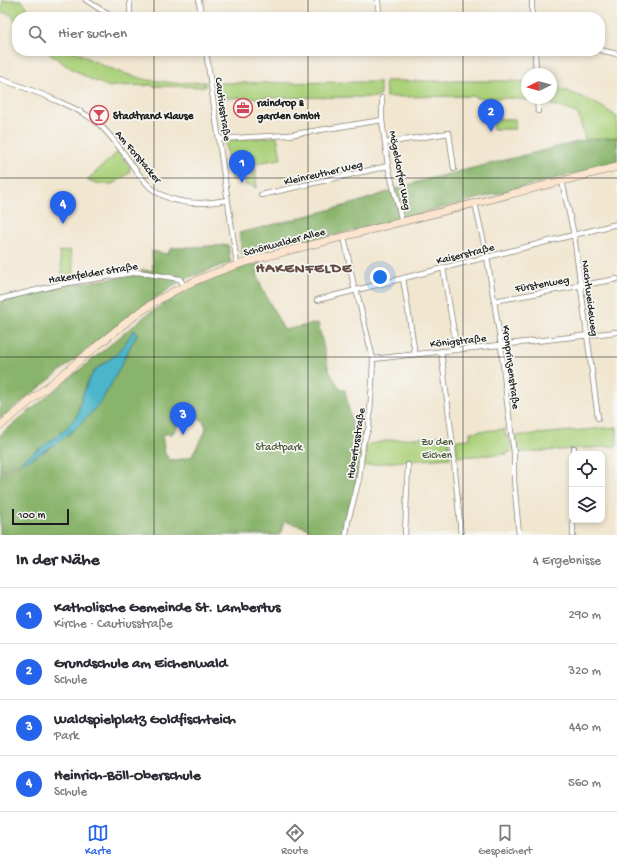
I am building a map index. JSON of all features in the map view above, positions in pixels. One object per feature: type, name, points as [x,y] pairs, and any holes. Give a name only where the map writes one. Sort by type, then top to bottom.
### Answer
[{"type":"main road","name":"Schönwalder Allee","points":[[0,426],[148,306],[166,295],[206,276],[237,264],[617,167]]},
{"type":"street","points":[[86,0],[106,12]]},
{"type":"street","points":[[130,0],[130,12]]},
{"type":"street","points":[[199,0],[200,12]]},
{"type":"street","points":[[378,0],[378,12]]},
{"type":"street","points":[[532,0],[532,12]]},
{"type":"street","points":[[605,51],[617,54]]},
{"type":"street","name":"Cautiusstraße","points":[[207,56],[237,264]]},
{"type":"street","points":[[535,56],[536,68]]},
{"type":"street","name":"Am Forstacker","points":[[0,79],[59,102],[94,120],[111,137],[148,185],[162,194],[173,199],[191,203],[227,200]]},
{"type":"street","name":"Mögeldorfer Weg","points":[[382,98],[382,120],[388,166],[402,222]]},
{"type":"street","points":[[537,104],[538,111]]},
{"type":"street","points":[[219,139],[295,134],[382,120]]},
{"type":"street","points":[[385,143],[449,134],[454,169]]},
{"type":"street","name":"Kleinreuther Weg","points":[[261,196],[388,166]]},
{"type":"street","name":"Nachtweideweg","points":[[562,181],[574,235],[598,418]]},
{"type":"street","name":"Kronprinzenstraße","points":[[475,203],[487,257],[501,345],[514,453],[518,535]]},
{"type":"street","name":"Kaiserstraße","points":[[317,300],[617,224]]},
{"type":"street","name":"Hubertusstraße","points":[[344,236],[354,287],[373,359],[369,427],[364,437],[359,480],[348,521],[346,535]]},
{"type":"street","points":[[443,268],[457,350]]},
{"type":"street","name":"Hakenfelder Straße","points":[[0,299],[62,284],[138,272],[180,279],[184,286]]},
{"type":"street","points":[[403,278],[415,354]]},
{"type":"street","name":"Fürstenweg","points":[[494,301],[617,279]]},
{"type":"street","name":"Königstraße","points":[[373,359],[617,332]]},
{"type":"street","points":[[441,351],[452,439],[460,535]]},
{"type":"street","points":[[405,535],[408,465]]},
{"type":"street","points":[[573,523],[573,535]]},
{"type":"green space","points":[[3,0],[21,0],[31,12],[12,12],[12,17],[10,14],[2,13]]},
{"type":"green space","points":[[53,56],[84,56],[109,68],[148,80],[176,83],[205,82],[205,87],[152,85],[110,87],[88,78]]},
{"type":"green space","points":[[385,81],[521,82],[521,99],[476,98],[476,96],[386,97]]},
{"type":"green space","points":[[380,82],[379,97],[219,98],[217,83]]},
{"type":"green space","points":[[557,88],[586,98],[617,117],[617,159],[603,139],[585,140],[578,114],[549,104],[557,104]]},
{"type":"green space","points":[[493,119],[515,119],[515,129],[493,129]]},
{"type":"green space","points":[[277,137],[281,159],[255,163],[257,188],[253,187],[253,185],[246,186],[245,179],[250,179],[252,177],[250,168],[244,169],[244,172],[239,172],[239,179],[231,180],[225,140]]},
{"type":"green space","points":[[617,137],[617,163],[285,248],[284,244],[242,254],[239,233],[355,203],[417,182],[585,140]]},
{"type":"green space","points":[[118,152],[130,167],[129,173],[118,181],[105,185],[87,180]]},
{"type":"green space","points":[[228,245],[231,262],[182,280],[137,310],[0,419],[1,302],[62,286],[142,274],[142,270],[153,271],[152,251],[167,254],[172,248]]},
{"type":"green space","points":[[70,250],[75,276],[63,278],[59,252]]},
{"type":"green space","name":"Stadtpark","points":[[260,263],[262,271],[257,273],[261,286],[284,330],[318,323],[329,371],[341,390],[345,390],[354,435],[363,433],[356,484],[345,522],[344,535],[314,535],[314,533],[307,528],[284,521],[280,535],[0,535],[0,473],[20,464],[18,463],[0,471],[0,435],[149,313],[185,291],[237,269]],"holes":[[[133,331],[137,332],[137,334],[102,400],[91,413],[65,437],[45,451],[21,461],[53,439],[69,425],[79,411],[83,393],[93,373],[97,368],[120,350]],[[186,409],[191,409],[204,423],[206,427],[205,432],[192,456],[183,459],[170,460],[165,454],[162,435],[172,434],[181,421],[182,412]]]},
{"type":"green space","points":[[617,427],[617,446],[515,453],[513,436]]},
{"type":"green space","name":"Zu den Eichen","points":[[505,429],[505,436],[509,436],[511,452],[507,452],[507,454],[457,457],[456,440],[470,439],[470,432]]},
{"type":"green space","name":"Zu den Eichen","points":[[448,435],[450,458],[392,462],[364,466],[366,450],[365,445],[391,440]]},
{"type":"water","points":[[133,331],[137,332],[137,334],[110,386],[89,415],[58,442],[23,463],[21,461],[53,439],[75,418],[79,411],[79,406],[85,389],[93,373],[97,368],[120,350]]},
{"type":"place","name":"raindrop & garden GmbH","points":[[243,108]]},
{"type":"place","name":"Stadtrand Klause","points":[[99,115]]},
{"type":"place","name":"Grundschule am Eichenwald","points":[[491,132]]},
{"type":"place","name":"Katholische Gemeinde St. Lambertus","points":[[242,183]]},
{"type":"place","name":"Heinrich-Böll-Oberschule","points":[[63,224]]},
{"type":"place","name":"Waldspielplatz Goldfischteich","points":[[183,435]]},
{"type":"district","name":"HAKENFELDE","points":[[304,267]]}]
